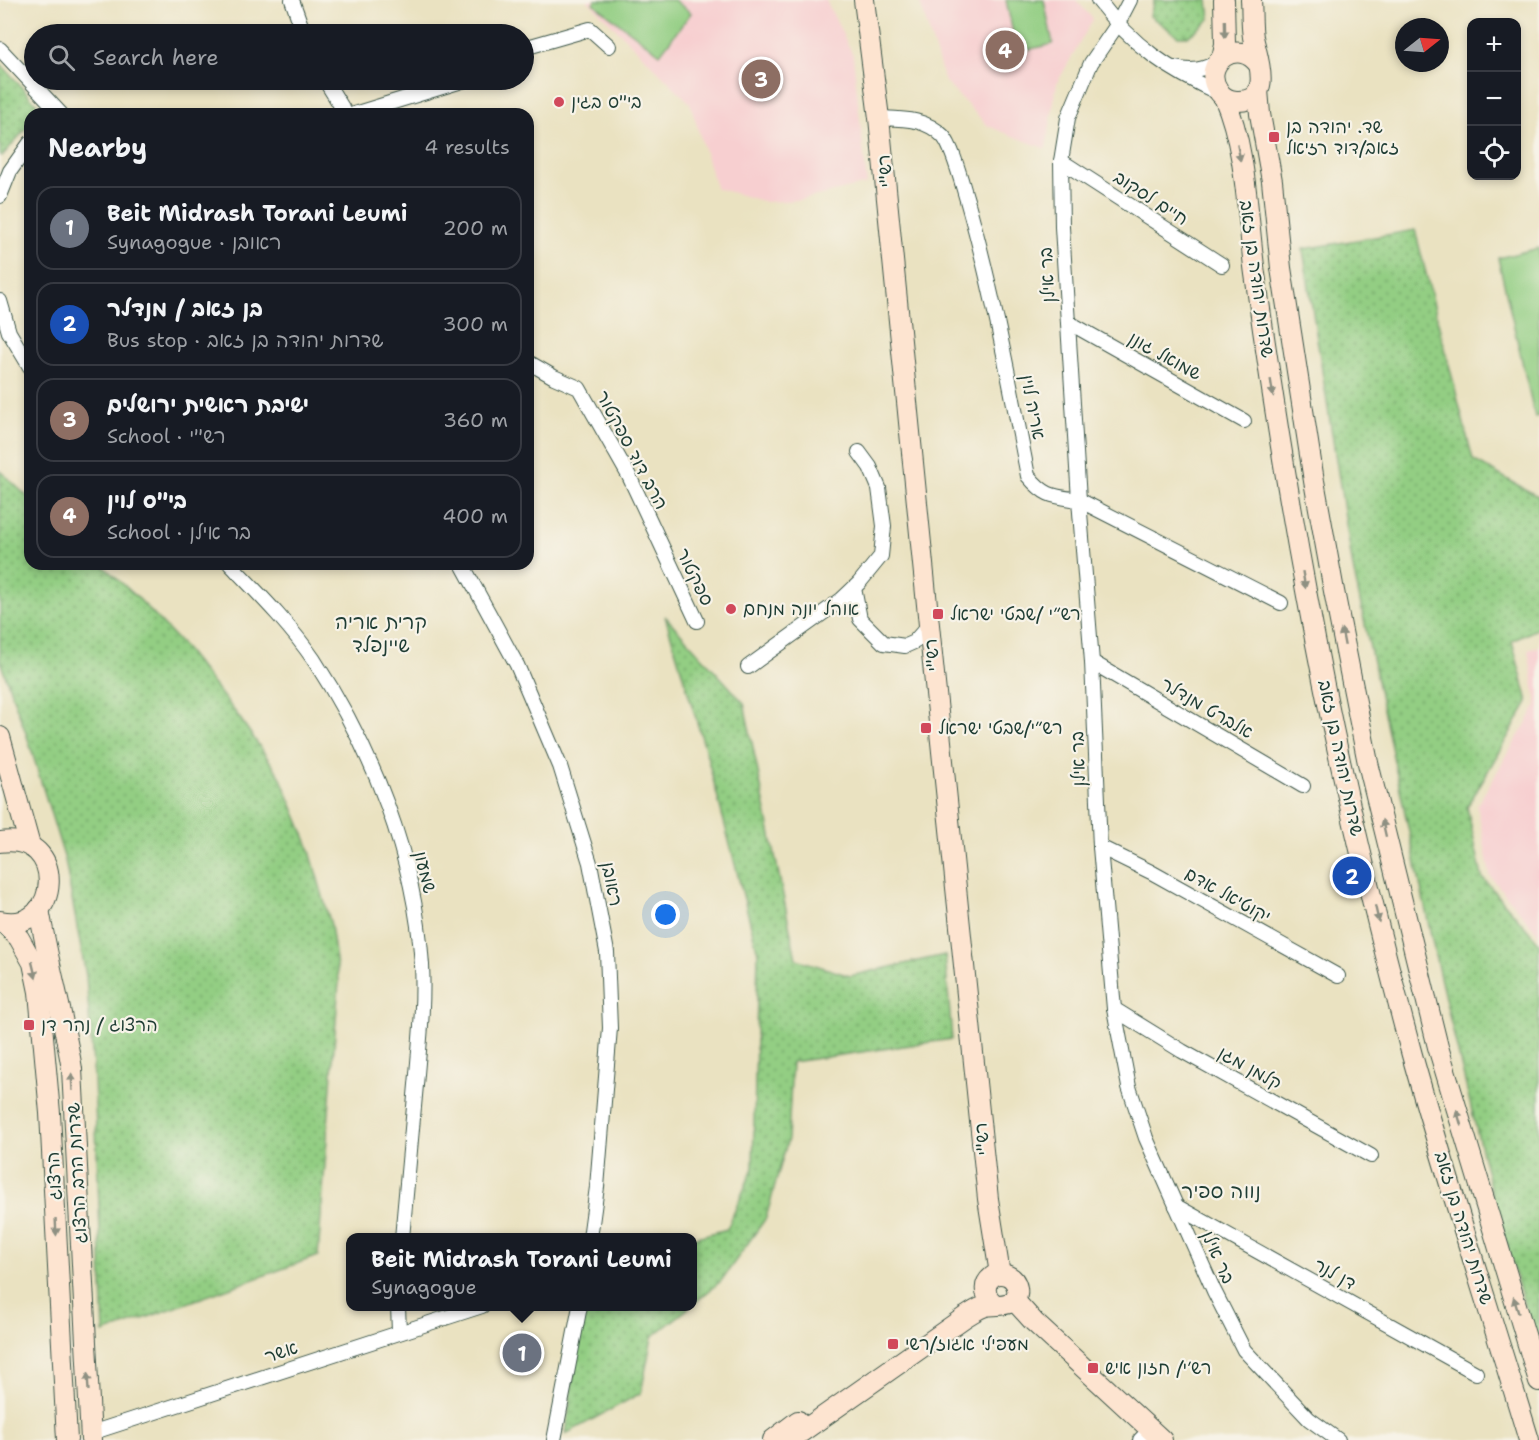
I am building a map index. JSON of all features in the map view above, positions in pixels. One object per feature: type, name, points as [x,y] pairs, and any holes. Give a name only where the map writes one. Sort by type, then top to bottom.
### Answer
[{"type":"main road","name":"רש\"י","points":[[864,0],[879,118],[988,1199],[1000,1274]]},
{"type":"main road","points":[[1221,59],[1225,38],[1224,0]]},
{"type":"main road","points":[[1251,0],[1252,33],[1262,77],[1258,90],[1239,101],[1222,95],[1214,81],[1215,67],[1228,54],[1243,52],[1250,55],[1259,65]]},
{"type":"main road","name":"שדרות יהודה בן זאב","points":[[1258,90],[1272,181],[1281,268],[1311,460],[1368,763],[1438,1047],[1539,1381]]},
{"type":"main road","name":"שדרות יהודה בן זאב","points":[[1222,95],[1230,112],[1245,183],[1255,271],[1288,485],[1307,596],[1342,768],[1412,1054],[1529,1440]]},
{"type":"main road","points":[[0,737],[30,846]]},
{"type":"main road","points":[[0,842],[19,842],[30,846],[46,864],[50,875],[48,893],[39,909],[29,917],[16,922],[2,921]]},
{"type":"main road","name":"שדרות הרב הרצוג","points":[[39,909],[44,942],[63,1016],[72,1069],[91,1437]]},
{"type":"main road","name":"הרצוג","points":[[2,921],[19,938],[33,963],[39,992],[50,1113],[67,1440]]},
{"type":"main road","points":[[790,1440],[965,1317],[998,1298],[1017,1291],[1017,1285],[1010,1277],[1000,1274],[992,1277],[998,1298],[1034,1322],[1151,1436]]},
{"type":"main road","points":[[773,1440],[998,1298]]},
{"type":"street","points":[[292,0],[300,24]]},
{"type":"street","points":[[1098,0],[1117,25],[1167,66],[1222,95]]},
{"type":"street","name":"בר אילן","points":[[1130,0],[1117,25],[1090,63],[1068,118],[1061,161],[1062,227],[1079,500],[1092,662],[1100,847],[1114,1009],[1129,1087],[1146,1138],[1214,1291],[1244,1350],[1309,1419],[1338,1440]]},
{"type":"street","points":[[534,45],[590,29],[609,46]]},
{"type":"street","points":[[0,49],[24,76]]},
{"type":"street","points":[[1167,66],[1193,71],[1203,69],[1221,59]]},
{"type":"street","points":[[36,90],[52,108]]},
{"type":"street","points":[[331,90],[342,108]]},
{"type":"street","points":[[374,108],[432,90]]},
{"type":"street","name":"אריה לוין","points":[[879,118],[907,119],[927,124],[945,138],[958,169],[992,297],[1028,476],[1040,490],[1054,496],[1079,500],[1281,603]]},
{"type":"street","points":[[0,196],[5,169],[24,148]]},
{"type":"street","name":"חיים לסקוב","points":[[1061,161],[1222,265]]},
{"type":"street","points":[[0,301],[9,333],[24,357]]},
{"type":"street","name":"שמואל גונן","points":[[1068,322],[1244,421]]},
{"type":"street","name":"הרב דוד ספקטור","points":[[534,365],[579,388],[629,476],[662,548]]},
{"type":"street","points":[[748,667],[854,588],[881,556],[884,526],[879,488],[870,467],[859,452]]},
{"type":"street","name":"ספקטור","points":[[662,548],[697,621]]},
{"type":"street","name":"שמעון","points":[[236,570],[271,607],[313,659],[363,746],[390,812],[412,892],[422,966],[420,1036],[402,1233]]},
{"type":"street","name":"ראובן","points":[[465,570],[517,665],[560,766],[590,863],[605,941],[610,1028],[597,1187],[591,1233]]},
{"type":"street","points":[[854,588],[860,619],[884,643],[905,646],[914,642],[929,625]]},
{"type":"street","name":"אלברט מנדלר","points":[[1092,662],[1303,786]]},
{"type":"street","name":"יקוטיאל אדם","points":[[1100,847],[1151,872],[1338,976]]},
{"type":"street","name":"קלמן מגן","points":[[1114,1009],[1182,1051],[1371,1156]]},
{"type":"street","name":"דן לנר","points":[[1176,1206],[1476,1373]]},
{"type":"street","points":[[398,1311],[399,1332]]},
{"type":"street","name":"אשר","points":[[91,1437],[466,1311]]},
{"type":"street","points":[[554,1440],[579,1311]]},
{"type":"shaded area","points":[[587,0],[826,0],[853,55],[867,184],[800,200],[766,202],[716,188],[690,103]]},
{"type":"shaded area","points":[[919,0],[1076,0],[1093,19],[1057,83],[1046,149],[988,126],[945,82]]},
{"type":"shaded area","points":[[1539,646],[1539,935],[1490,876],[1477,805],[1537,705],[1528,650]]},
{"type":"green space","points":[[595,0],[674,0],[691,13],[660,54],[593,3]]},
{"type":"green space","points":[[1006,0],[1044,0],[1053,44],[1017,52]]},
{"type":"green space","points":[[1154,0],[1208,0],[1210,19],[1189,36],[1178,36],[1150,16]]},
{"type":"green space","points":[[0,63],[40,108],[24,108],[24,131],[2,156],[0,155]]},
{"type":"green space","points":[[1415,230],[1473,460],[1539,497],[1539,628],[1512,641],[1528,702],[1467,807],[1482,877],[1539,943],[1539,1355],[1492,1195],[1439,973],[1353,568],[1303,249]]},
{"type":"green space","points":[[1539,248],[1539,416],[1535,417],[1498,258]]},
{"type":"green space","points":[[0,471],[24,493],[24,570],[108,570],[140,600],[183,646],[239,717],[280,776],[308,844],[331,925],[339,981],[318,1256],[104,1333],[94,1078],[86,976],[65,860],[28,739],[0,661]]},
{"type":"green space","points":[[665,616],[744,703],[796,959],[850,976],[945,955],[952,1039],[792,1062],[788,1139],[766,1218],[721,1281],[697,1301],[697,1237],[727,1229],[753,1168],[758,953],[706,752]]},
{"type":"green space","points":[[581,1311],[685,1311],[652,1337],[641,1393],[566,1434]]},
{"type":"place","name":"בי\"ס לוין","points":[[1005,50]]},
{"type":"place","name":"ישיבת ראשית ירושלים","points":[[761,79]]},
{"type":"place","name":"בי\"ס בגין","points":[[559,102]]},
{"type":"place","name":"שד. יהודה בן זאב/דוד רזיאל","points":[[1274,137]]},
{"type":"place","name":"אוהל יונה מנחם","points":[[731,609]]},
{"type":"place","name":"רש״י /שבטי ישראל","points":[[938,614]]},
{"type":"place","name":"רש״י/שבטי ישראל","points":[[926,728]]},
{"type":"place","name":"בן זאב / מנדלר","points":[[1352,876]]},
{"type":"place","name":"הרצוג / נהר דן","points":[[29,1025]]},
{"type":"place","name":"מעפילי אגוז/רשי","points":[[893,1344]]},
{"type":"place","name":"Beit Midrash Torani Leumi","points":[[522,1353]]},
{"type":"place","name":"רש׳י/ חזון איש","points":[[1093,1368]]},
{"type":"district","name":"קרית אריה שיינפלד","points":[[381,634]]},
{"type":"district","name":"נווה ספיר","points":[[1221,1191]]}]
